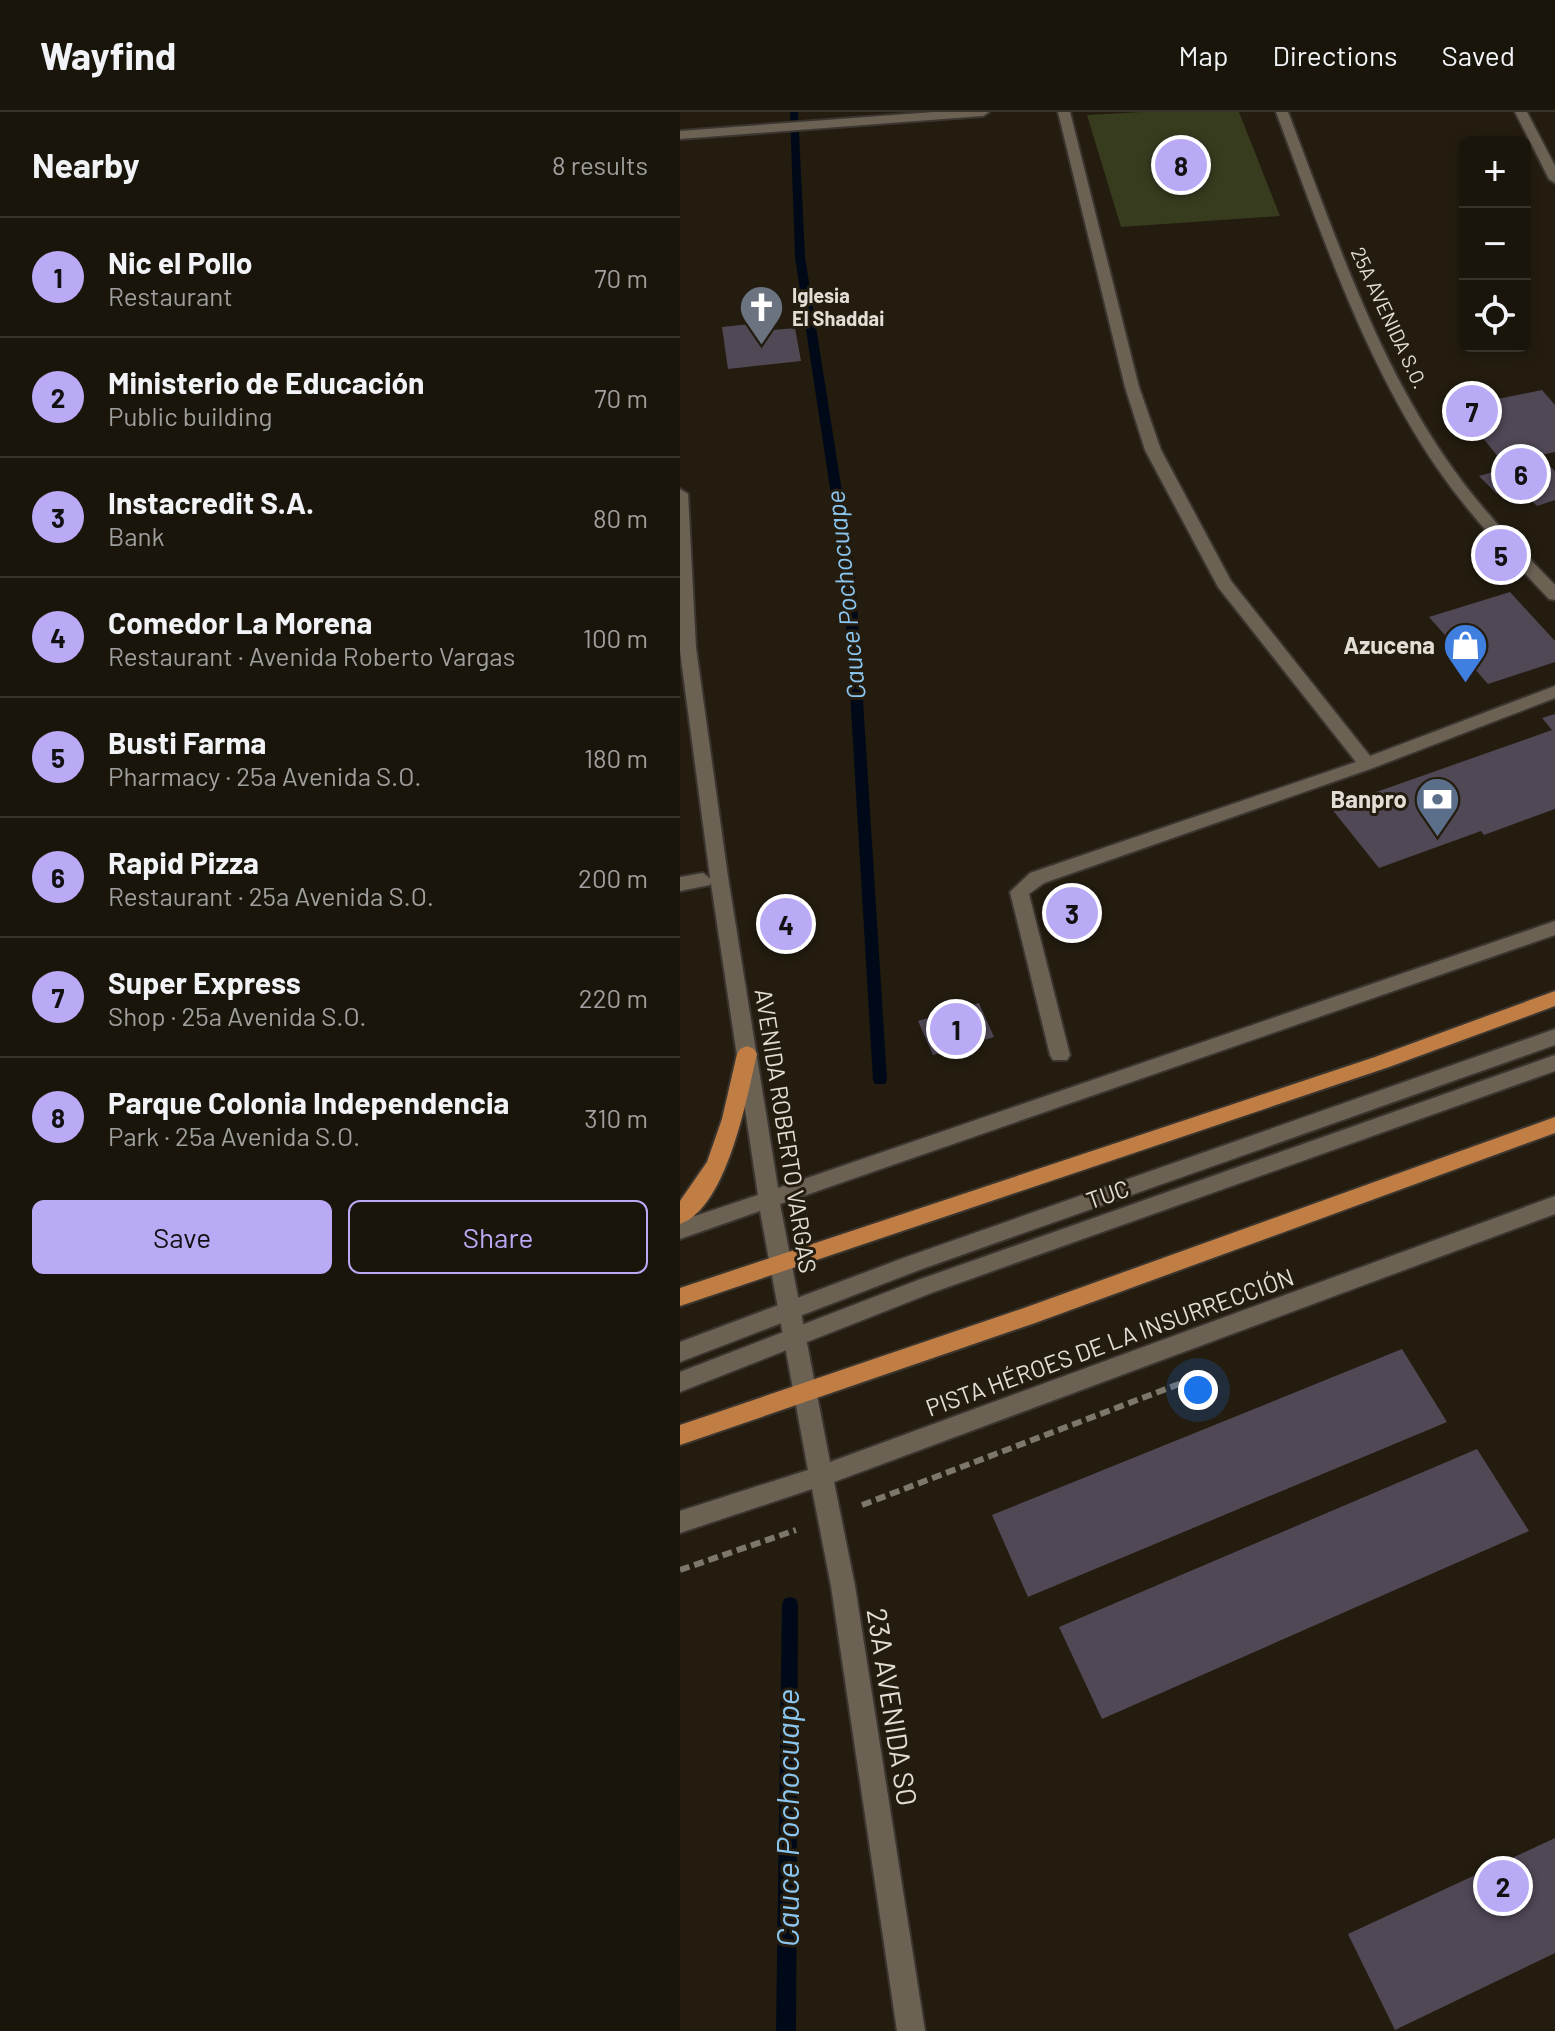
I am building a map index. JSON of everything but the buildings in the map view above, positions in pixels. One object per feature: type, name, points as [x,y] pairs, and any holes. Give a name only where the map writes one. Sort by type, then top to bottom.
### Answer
[{"type":"main road","points":[[680,1297],[1382,1062],[1555,998]]},
{"type":"main road","points":[[680,1215],[700,1193],[718,1161],[747,1054]]},
{"type":"main road","points":[[680,1435],[1555,1125]]},
{"type":"street","points":[[680,135],[880,116],[983,112]]},
{"type":"street","points":[[1064,112],[1132,387],[1153,450],[1224,583],[1367,764]]},
{"type":"street","name":"25A AVENIDA S.O.","points":[[1282,112],[1352,293],[1430,446],[1489,527],[1555,595]]},
{"type":"street","points":[[1521,112],[1555,179]]},
{"type":"street","name":"AVENIDA ROBERTO VARGAS","points":[[680,494],[688,694],[779,1265],[805,1393]]},
{"type":"street","points":[[1060,1055],[1019,892],[1037,878],[1367,764],[1555,692]]},
{"type":"street","points":[[680,884],[703,880]]},
{"type":"street","points":[[680,1230],[1555,928]]},
{"type":"street","name":"TUC","points":[[680,1352],[1555,1037]]},
{"type":"street","name":"TUC","points":[[680,1382],[941,1281],[1555,1063]]},
{"type":"street","name":"PISTA HÉROES DE LA INSURRECCIÓN","points":[[680,1522],[821,1476],[1555,1205]]},
{"type":"street","name":"23A AVENIDA SO","points":[[805,1393],[843,1586],[911,2031]]},
{"type":"green space","points":[[1239,112],[1280,216],[1121,227],[1087,115]]},
{"type":"waterway","name":"Cauce Pochocuape","points":[[794,112],[800,257],[849,574],[880,1080]]},
{"type":"waterway","name":"Cauce Pochocuape","points":[[786,2031],[790,1605]]},
{"type":"place","name":"Parque Colonia Independencia","points":[[1181,165]]},
{"type":"place","name":"Iglesia El Shaddai","points":[[761,346]]},
{"type":"place","name":"Super Express","points":[[1472,411]]},
{"type":"place","name":"Rapid Pizza","points":[[1521,474]]},
{"type":"place","name":"Busti Farma","points":[[1501,555]]},
{"type":"place","name":"Azucena","points":[[1466,685]]},
{"type":"place","name":"Banpro","points":[[1438,839]]},
{"type":"place","name":"Instacredit S.A.","points":[[1072,913]]},
{"type":"place","name":"Comedor La Morena","points":[[786,924]]},
{"type":"place","name":"Nic el Pollo","points":[[956,1029]]},
{"type":"place","name":"Ministerio de Educación","points":[[1503,1886]]}]
